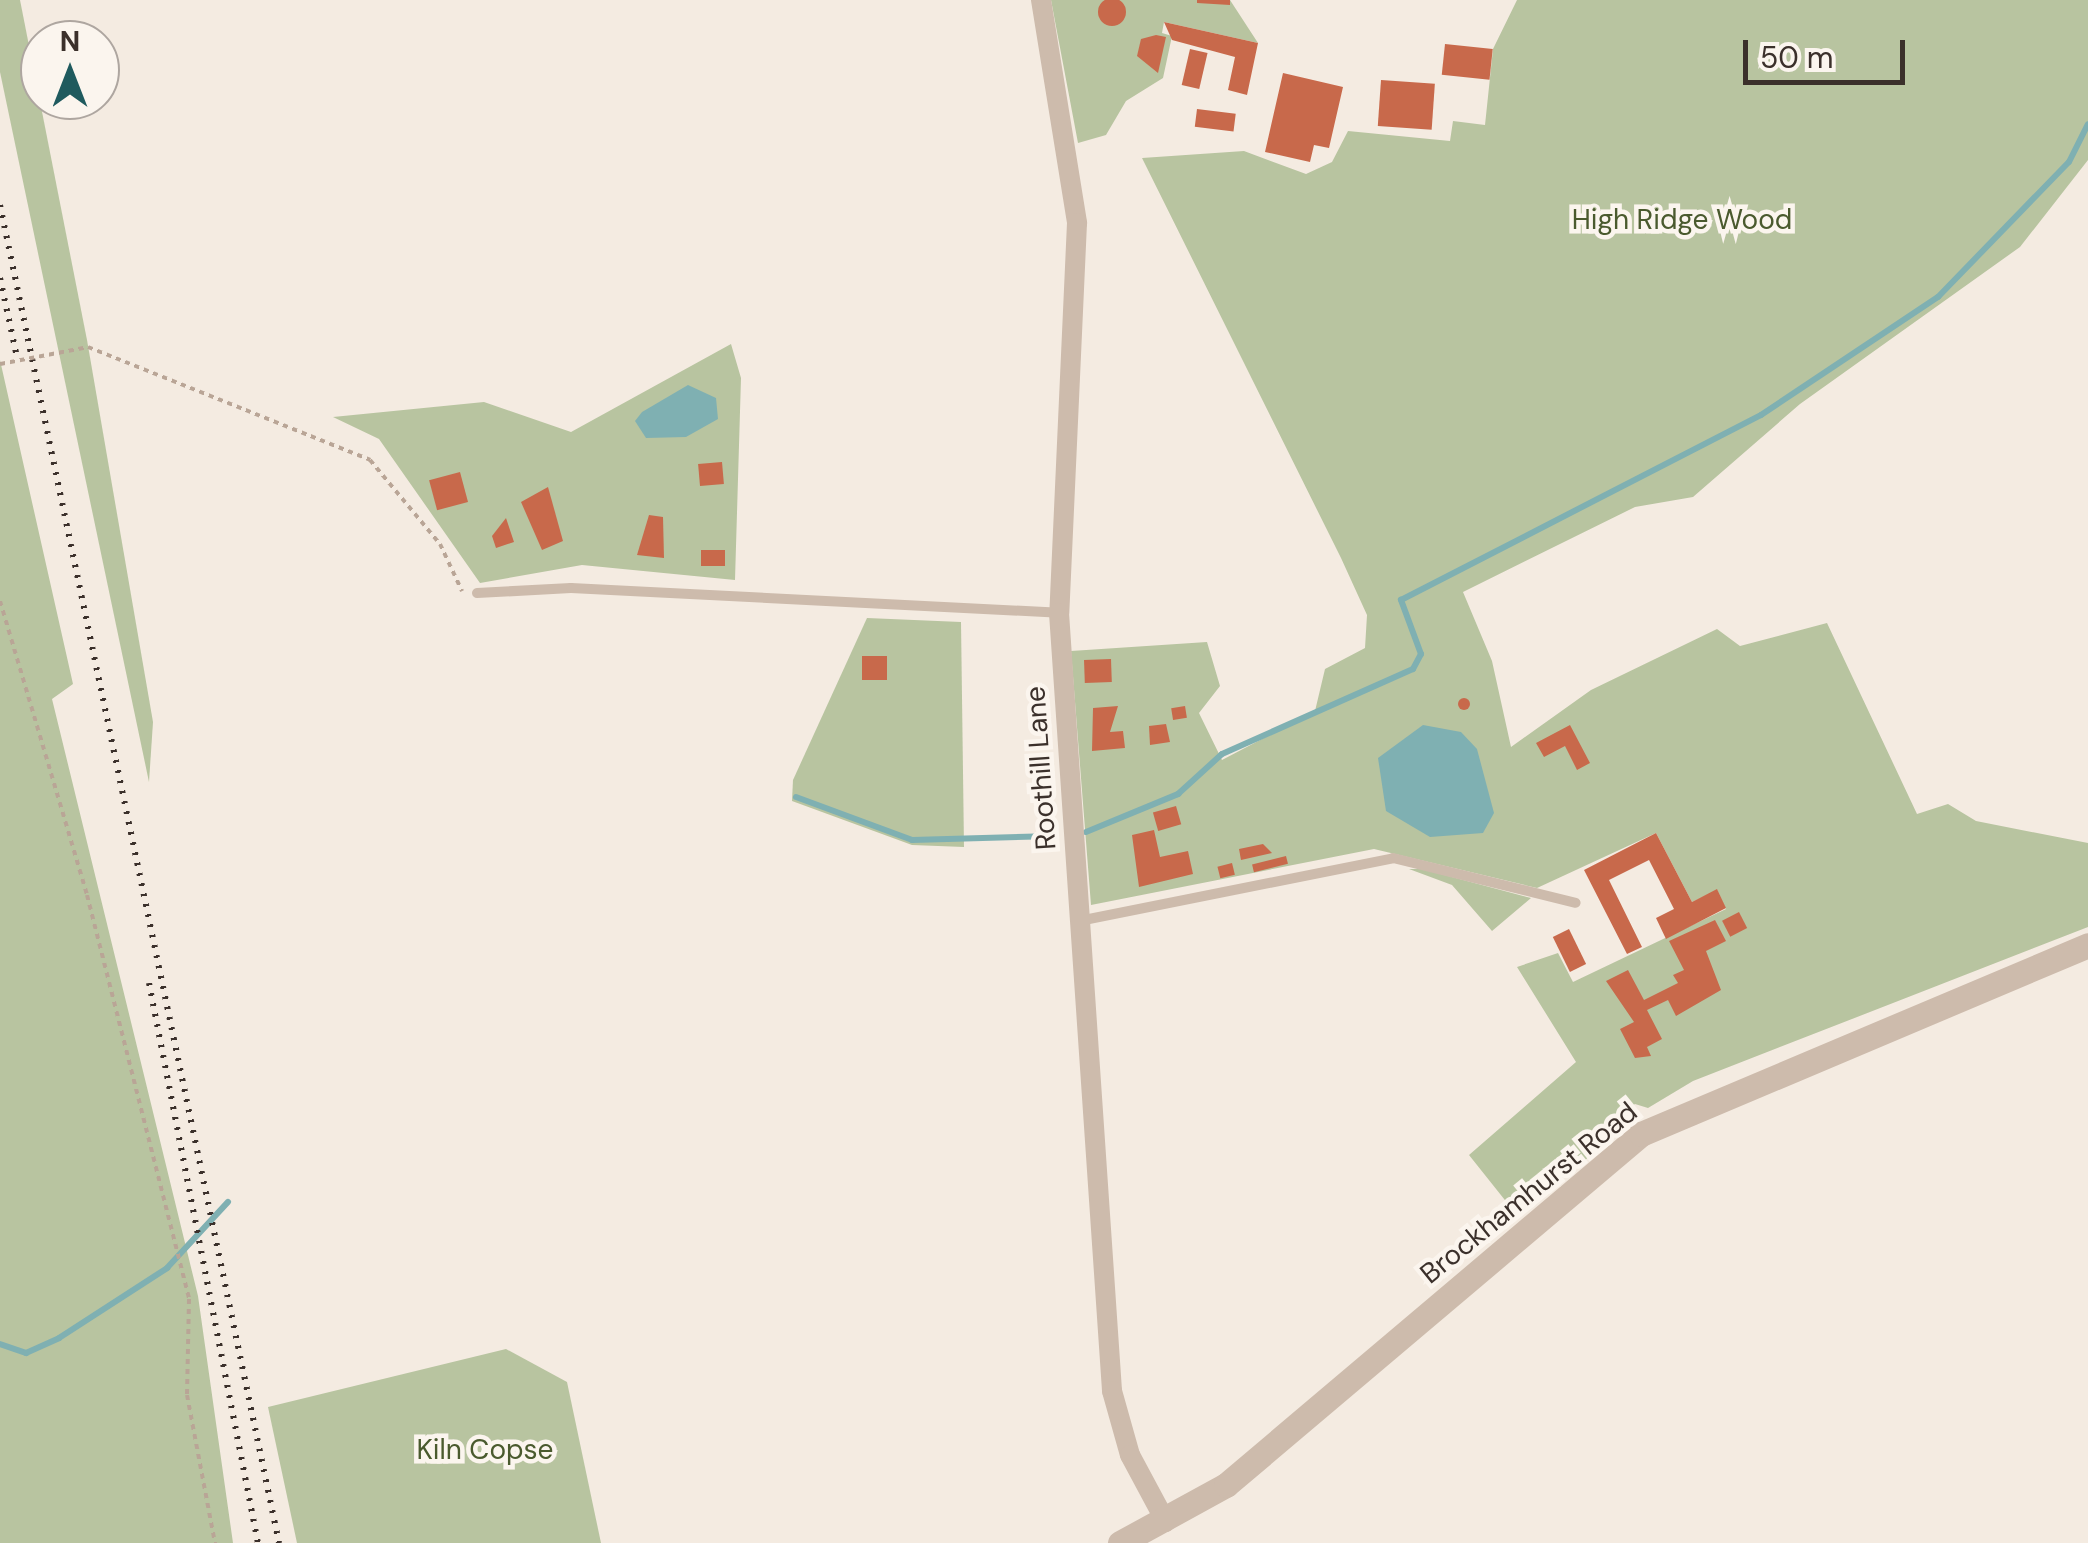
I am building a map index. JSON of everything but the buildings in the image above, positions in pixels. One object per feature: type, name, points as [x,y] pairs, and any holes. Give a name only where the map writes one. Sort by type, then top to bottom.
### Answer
[{"type":"street","name":"Roothill Lane","points":[[1041,0],[1077,223],[1060,613],[1112,1390],[1130,1455],[1166,1522]]},
{"type":"street","name":"Brockhamhurst Road","points":[[1120,1543],[1166,1522],[1226,1485],[1642,1134],[2088,944]]},
{"type":"lane","points":[[477,593],[571,588],[1060,613]]},
{"type":"lane","points":[[1078,921],[1393,858],[1576,902]]},
{"type":"path","points":[[0,364],[88,347],[370,460],[440,544],[463,594],[477,593]]},
{"type":"path","points":[[0,601],[87,895],[189,1299],[187,1394],[216,1543]]},
{"type":"green space","points":[[0,0],[20,0],[24,20],[20,20],[20,120],[44,120],[87,340],[153,722],[149,782],[0,72]]},
{"type":"green space","points":[[1051,0],[1230,0],[1258,43],[1164,22],[1162,33],[1172,36],[1163,78],[1126,101],[1106,135],[1078,143]]},
{"type":"green space","name":"High Ridge Wood","points":[[1517,0],[2088,0],[2088,160],[2020,247],[1800,404],[1693,497],[1635,507],[1463,592],[1492,661],[1511,747],[1591,690],[1717,629],[1740,646],[1827,623],[1917,814],[1948,804],[1976,821],[2088,843],[2088,927],[1693,1081],[1648,1108],[1635,1104],[1624,1110],[1626,1128],[1516,1214],[1469,1155],[1576,1062],[1517,967],[1558,953],[1573,982],[1726,909],[1717,890],[1692,902],[1656,833],[1537,888],[1374,849],[1091,905],[1071,651],[1207,642],[1220,686],[1199,713],[1222,760],[1315,711],[1325,669],[1365,648],[1367,615],[1142,158],[1244,151],[1306,174],[1332,162],[1348,131],[1450,141],[1453,121],[1485,125],[1493,49]]},
{"type":"green space","points":[[731,344],[741,378],[735,580],[582,565],[480,583],[379,439],[333,417],[484,402],[571,432]]},
{"type":"green space","points":[[0,360],[73,684],[52,699],[198,1296],[233,1543],[0,1543]]},
{"type":"green space","points":[[867,618],[961,622],[964,847],[912,845],[792,801],[793,780]]},
{"type":"green space","points":[[1409,869],[1422,869],[1531,898],[1492,931],[1452,885]]},
{"type":"green space","name":"Kiln Copse","points":[[506,1349],[567,1382],[601,1543],[297,1543],[268,1407]]},
{"type":"water","points":[[688,385],[716,398],[718,419],[686,437],[646,438],[635,421],[642,412]]},
{"type":"water","points":[[1423,725],[1461,732],[1477,749],[1494,813],[1483,833],[1430,837],[1386,811],[1378,758]]},
{"type":"waterway","points":[[1086,832],[1178,794],[1222,754],[1413,669],[1421,654],[1401,600],[1761,415],[1938,297],[2069,162],[2088,124]]},
{"type":"waterway","points":[[796,797],[912,840],[1055,836]]},
{"type":"waterway","points":[[0,1344],[26,1353],[59,1338],[167,1268],[228,1202]]},
{"type":"railway","points":[[0,205],[279,1543]]},
{"type":"railway","points":[[0,278],[17,357]]},
{"type":"railway","points":[[149,983],[258,1543]]}]
